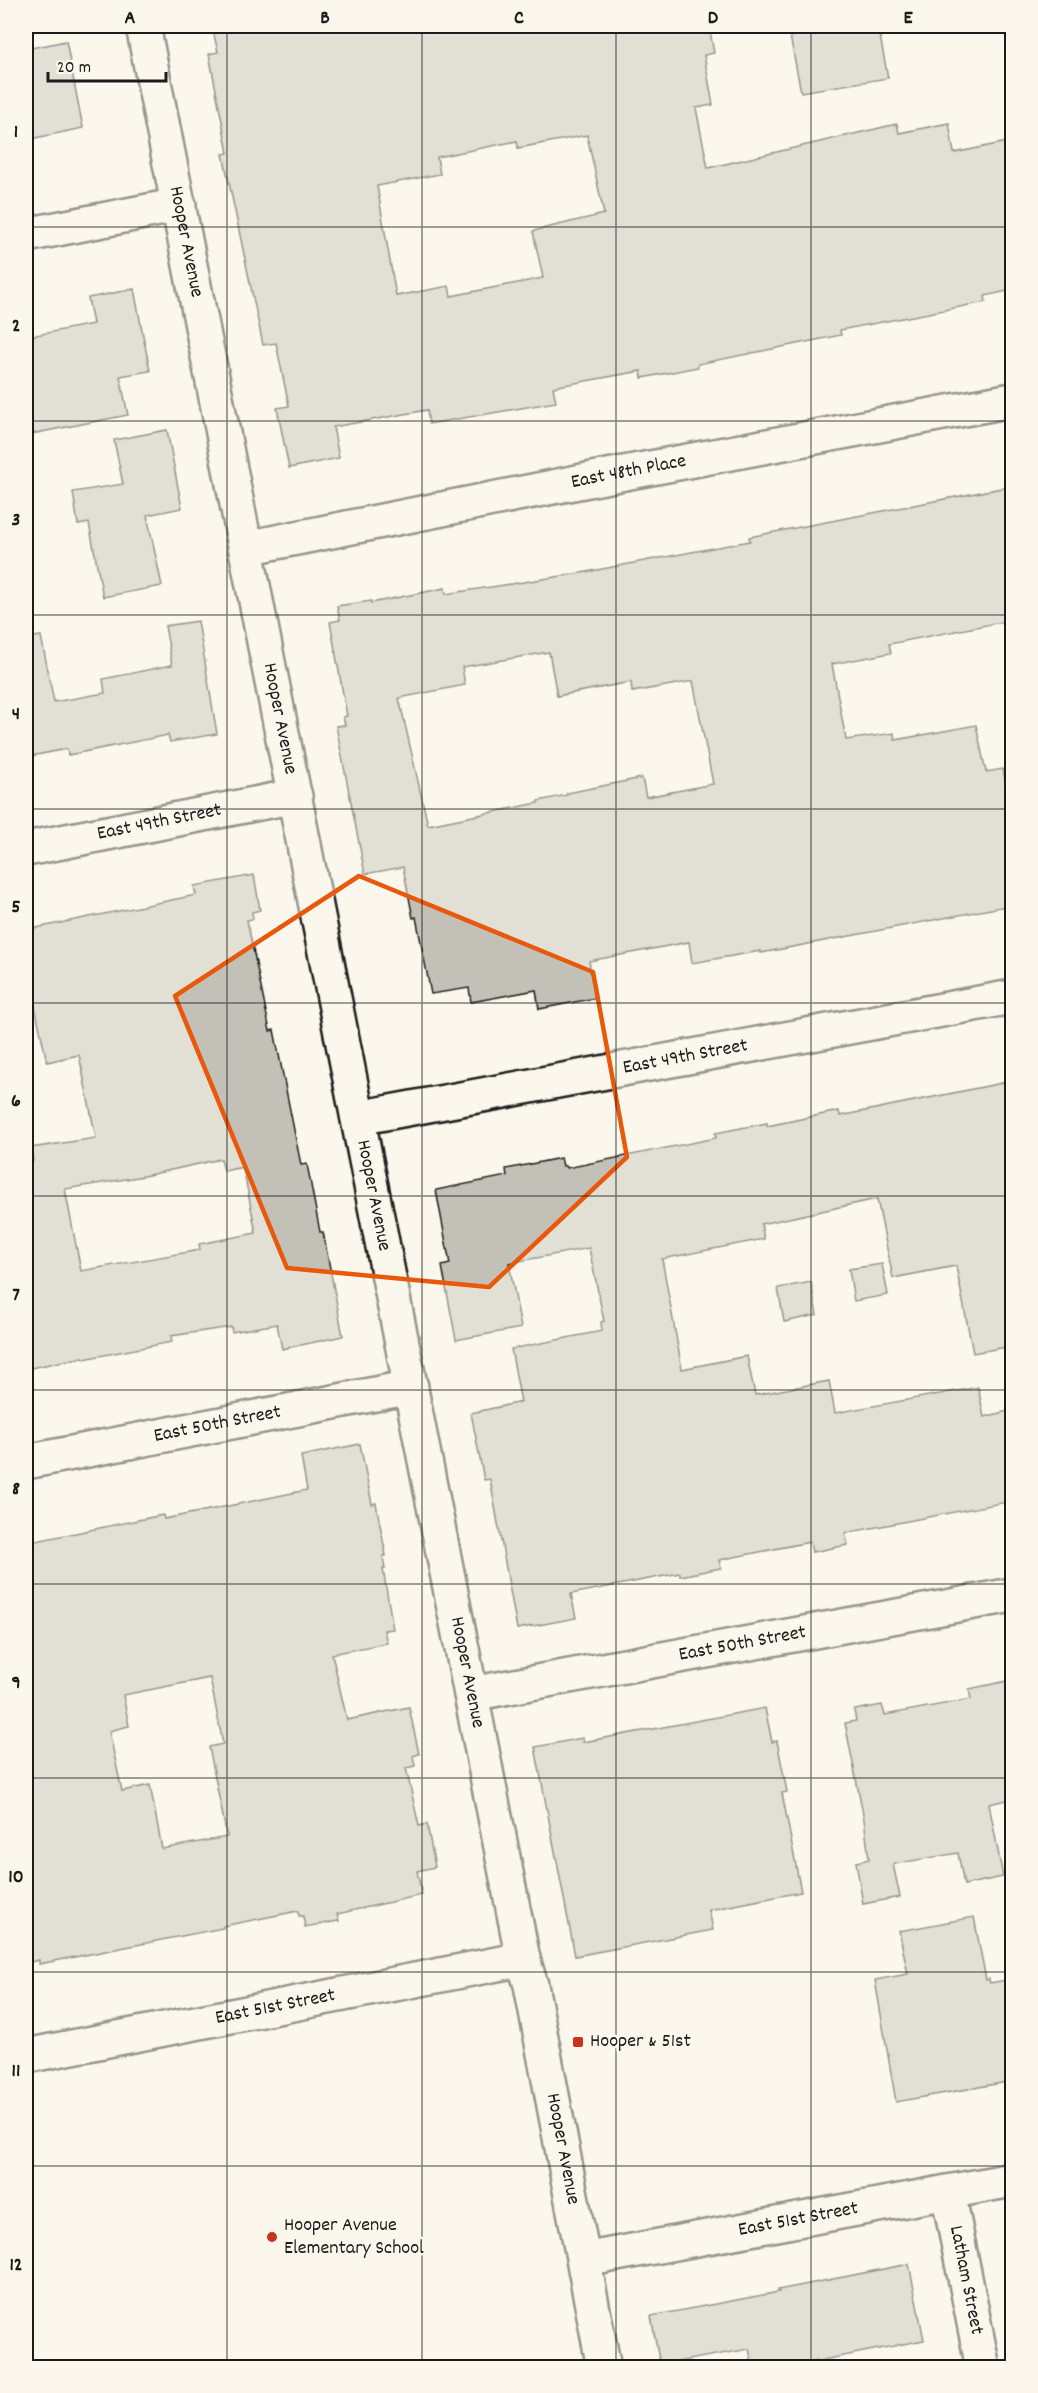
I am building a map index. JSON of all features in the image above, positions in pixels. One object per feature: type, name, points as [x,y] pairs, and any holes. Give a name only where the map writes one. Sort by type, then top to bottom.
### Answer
[{"type":"street","name":"Hooper Avenue","points":[[143,26],[523,1959],[531,1985],[604,2367]]},
{"type":"street","points":[[26,235],[179,205]]},
{"type":"street","name":"East 48th Place","points":[[246,548],[591,479],[1012,400]]},
{"type":"street","name":"East 49th Street","points":[[26,849],[295,796]]},
{"type":"street","name":"East 49th Street","points":[[358,1118],[1012,997]]},
{"type":"street","name":"East 50th Street","points":[[26,1462],[411,1387]]},
{"type":"street","name":"East 50th Street","points":[[471,1694],[1012,1595]]},
{"type":"street","name":"East 51st Street","points":[[26,2056],[523,1959]]},
{"type":"street","name":"East 51st Street","points":[[584,2260],[1012,2180]]},
{"type":"street","name":"Latham Street","points":[[948,2192],[982,2367]]},
{"type":"highlighted area","points":[[359,876],[593,972],[627,1157],[489,1287],[287,1268],[175,996]]},
{"type":"building","points":[[212,26],[709,26],[714,53],[704,55],[713,105],[696,108],[708,168],[897,124],[899,133],[949,123],[954,153],[1012,141],[1012,290],[985,296],[986,302],[840,330],[841,335],[698,364],[698,367],[642,378],[641,371],[553,387],[556,402],[429,424],[427,410],[333,427],[339,458],[289,468],[277,408],[289,406],[276,343],[263,345],[223,154],[228,153],[209,54],[218,52]],"holes":[[[587,135],[604,214],[533,231],[543,278],[451,296],[449,286],[396,296],[377,186],[440,174],[437,157],[517,141],[518,148]]]},
{"type":"building","points":[[788,26],[878,26],[888,78],[801,92]]},
{"type":"building","points":[[66,41],[83,128],[26,140],[26,49]]},
{"type":"building","points":[[134,289],[150,371],[120,376],[128,415],[26,435],[26,337],[93,324],[88,298]]},
{"type":"building","points":[[167,430],[182,508],[147,515],[162,586],[103,597],[89,523],[78,525],[73,492],[123,484],[114,440]]},
{"type":"building","points":[[1012,486],[1012,620],[889,644],[891,653],[832,664],[846,740],[894,733],[895,740],[976,725],[986,772],[1003,769],[1012,818],[1012,905],[761,953],[761,951],[692,963],[689,942],[589,961],[596,998],[539,1009],[536,990],[471,1002],[469,988],[431,994],[416,917],[413,918],[403,867],[365,874],[336,726],[345,725],[343,717],[347,716],[330,622],[340,620],[337,606],[371,601],[371,603],[445,588],[446,594],[581,573],[750,541],[749,537]],"holes":[[[549,652],[557,696],[631,682],[632,692],[693,681],[713,784],[646,797],[642,778],[567,793],[567,795],[538,801],[538,803],[428,825],[399,698],[465,685],[462,667]]]},
{"type":"building","points":[[198,621],[217,734],[170,742],[168,735],[68,755],[67,749],[26,757],[26,638],[41,636],[54,702],[105,693],[103,679],[172,665],[165,626]]},
{"type":"building","points":[[254,875],[260,910],[252,912],[253,919],[247,920],[270,1031],[274,1030],[301,1165],[307,1164],[320,1232],[323,1232],[343,1336],[282,1349],[277,1324],[232,1332],[231,1327],[171,1336],[172,1342],[26,1369],[26,1162],[33,1161],[31,1148],[96,1138],[79,1055],[47,1062],[26,965],[26,930],[196,895],[194,886]],"holes":[[[221,1159],[224,1171],[243,1167],[256,1233],[199,1244],[200,1250],[81,1271],[65,1189],[144,1176]]]},
{"type":"building","points":[[1012,1081],[1012,1346],[973,1353],[956,1266],[893,1278],[877,1199],[761,1224],[764,1239],[662,1259],[682,1369],[747,1356],[755,1395],[829,1381],[835,1413],[978,1387],[984,1417],[1012,1410],[1012,1501],[845,1533],[848,1545],[812,1552],[810,1542],[719,1560],[721,1568],[680,1576],[680,1573],[571,1594],[576,1618],[517,1629],[490,1479],[484,1480],[471,1413],[521,1402],[511,1349],[602,1331],[601,1322],[604,1321],[589,1248],[509,1263],[521,1328],[456,1340],[442,1266],[450,1264],[436,1190],[507,1176],[506,1169],[561,1158],[563,1166],[567,1168],[716,1138],[715,1133],[767,1123],[767,1126],[839,1111],[840,1116]]},
{"type":"building","points":[[882,1264],[888,1295],[854,1301],[849,1269]]},
{"type":"building","points":[[811,1282],[817,1315],[784,1322],[778,1288]]},
{"type":"building","points":[[360,1444],[372,1504],[376,1503],[386,1556],[383,1556],[385,1569],[383,1569],[393,1629],[384,1630],[387,1643],[332,1654],[347,1720],[409,1707],[419,1754],[413,1756],[415,1766],[406,1768],[419,1826],[427,1824],[435,1867],[417,1871],[422,1895],[337,1914],[339,1921],[305,1927],[303,1916],[299,1916],[298,1911],[39,1964],[39,1960],[26,1963],[26,1905],[30,1904],[26,1881],[26,1543],[163,1515],[164,1519],[307,1490],[301,1456]],"holes":[[[210,1678],[223,1744],[209,1747],[227,1837],[162,1849],[150,1785],[122,1791],[109,1731],[129,1726],[123,1695]]]},
{"type":"building","points":[[1012,1680],[1012,1799],[989,1804],[1003,1877],[964,1885],[958,1853],[893,1864],[900,1897],[863,1904],[856,1862],[869,1859],[864,1819],[845,1723],[856,1721],[854,1710],[882,1705],[885,1715],[971,1699],[969,1689]]},
{"type":"building","points":[[765,1708],[772,1742],[777,1741],[787,1792],[782,1793],[801,1892],[709,1910],[713,1930],[575,1956],[535,1747],[583,1738],[583,1742]]},
{"type":"building","points":[[974,1917],[986,1980],[989,1979],[990,1983],[1006,1980],[1008,1990],[1012,1989],[1012,2081],[896,2102],[875,1980],[908,1974],[899,1931]]},
{"type":"building","points":[[909,2264],[924,2340],[788,2367],[753,2367],[749,2349],[660,2365],[651,2316]]},
{"type":"place","name":"Hooper & 51st","points":[[578,2042]]},
{"type":"place","name":"Hooper Avenue Elementary School","points":[[272,2237]]}]
